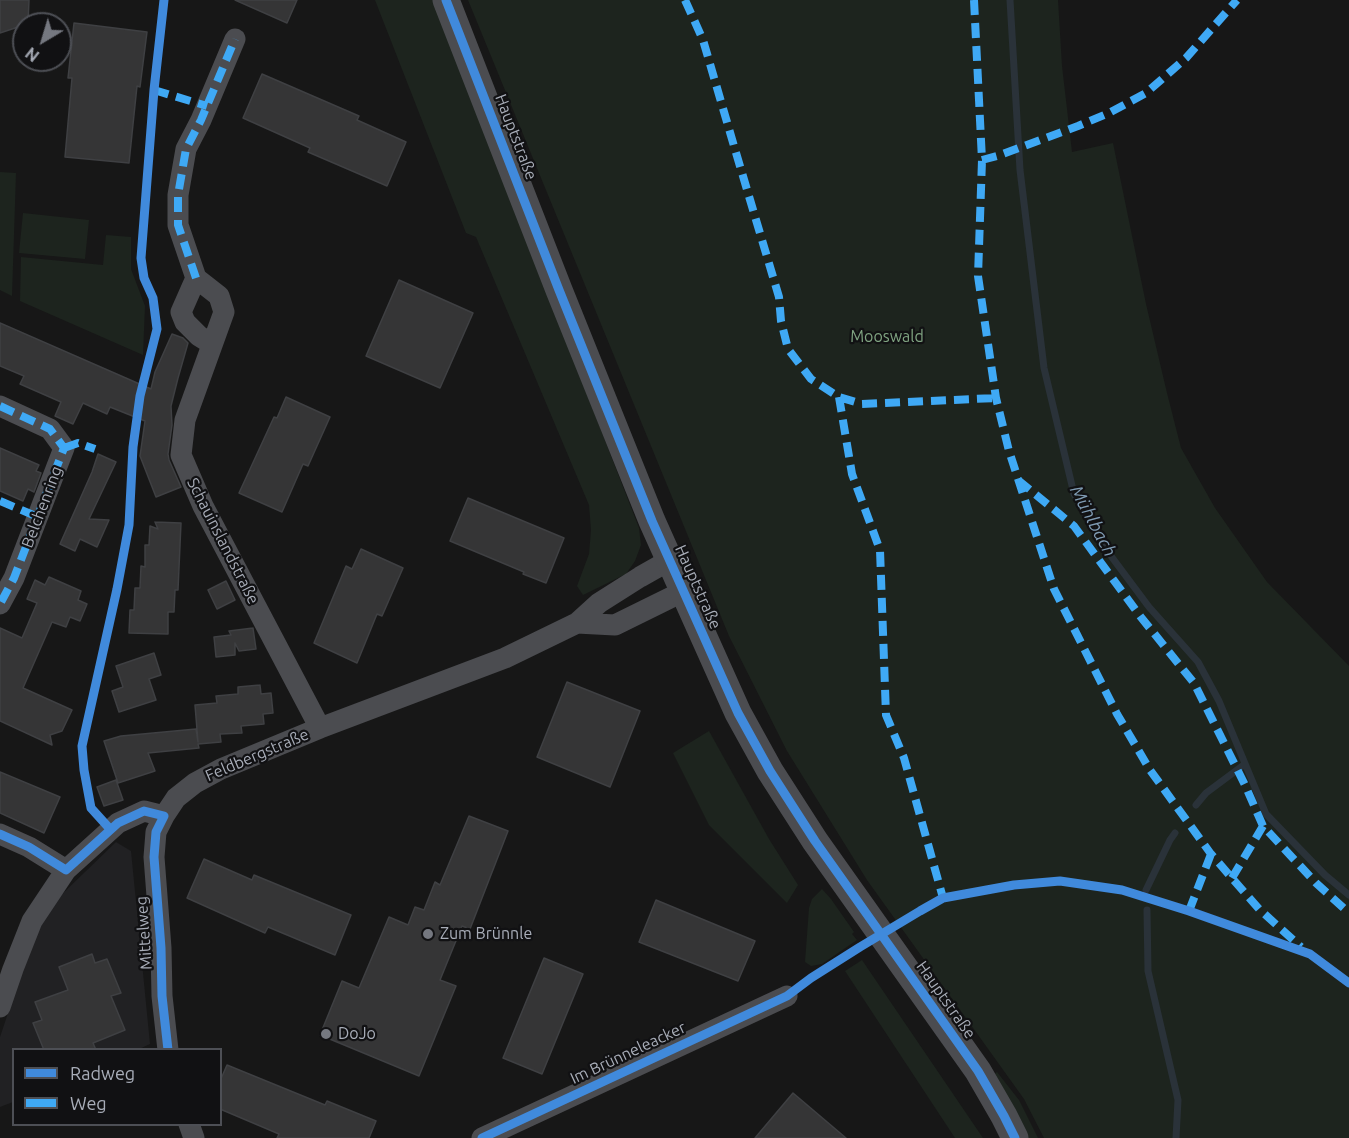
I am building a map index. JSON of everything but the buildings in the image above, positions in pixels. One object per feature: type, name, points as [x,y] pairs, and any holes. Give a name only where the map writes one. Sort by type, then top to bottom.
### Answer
[{"type":"street","name":"Hauptstraße","points":[[446,0],[652,522],[738,713],[770,771],[815,841],[978,1071],[1015,1138]]},
{"type":"street","points":[[212,344],[199,336],[185,322],[181,312],[196,278],[178,225],[178,195],[186,149],[201,120],[235,39]]},
{"type":"street","name":"Schauinslandstraße","points":[[196,278],[219,296],[224,312],[185,420],[182,455],[203,506],[320,728]]},
{"type":"street","name":"Belchenring","points":[[0,406],[50,429],[64,448],[14,578],[0,604]]},
{"type":"street","name":"Feldbergstraße","points":[[164,816],[176,798],[195,783],[221,769],[320,728],[505,657],[577,623],[599,603],[670,560]]},
{"type":"street","name":"Feldbergstraße","points":[[577,623],[615,625],[684,591]]},
{"type":"street","points":[[0,1007],[6,966],[32,921],[66,870],[117,823],[144,811],[164,816]]},
{"type":"street","name":"Mittelweg","points":[[164,816],[156,832],[154,857],[162,996],[168,1048]]},
{"type":"street","points":[[0,834],[29,847],[66,870]]},
{"type":"street","name":"Im Brünneleacker","points":[[482,1138],[787,996]]},
{"type":"shaded area","points":[[116,842],[131,851],[150,1044],[141,1048],[12,1048],[12,1102],[0,1107],[0,1037],[24,965],[37,933],[54,902]]},
{"type":"green space","points":[[375,0],[434,0],[639,528],[641,545],[635,561],[626,574],[583,595],[577,586],[589,554],[591,530],[589,505],[476,237],[466,233]]},
{"type":"green space","name":"Mooswald","points":[[468,0],[1058,0],[1062,66],[1072,152],[1113,143],[1146,304],[1181,448],[1215,508],[1267,582],[1349,666],[1349,1138],[1044,1138],[1024,1099],[867,880],[787,751],[729,636]]},
{"type":"green space","points":[[0,172],[16,173],[12,296],[0,290]]},
{"type":"green space","points":[[23,213],[89,220],[85,259],[19,253]]},
{"type":"green space","points":[[106,235],[131,237],[131,269],[145,306],[143,355],[20,301],[21,257],[103,265]]},
{"type":"green space","points":[[709,731],[769,839],[798,885],[787,903],[709,825],[673,753]]},
{"type":"green space","points":[[822,889],[854,932],[852,934],[857,940],[822,964],[811,966],[805,962],[809,908],[812,899]]},
{"type":"green space","points":[[862,960],[983,1138],[955,1138],[845,971]]},
{"type":"green space","points":[[997,1072],[1019,1100],[1038,1138],[1025,1138],[992,1076]]},
{"type":"waterway","name":"Mühlbach","points":[[1010,0],[1020,170],[1044,368],[1074,494],[1105,548],[1149,607],[1198,662],[1219,701],[1266,814],[1325,875],[1349,895]]},
{"type":"waterway","points":[[1196,805],[1206,793],[1245,764]]},
{"type":"waterway","points":[[1146,890],[1175,833]]},
{"type":"waterway","points":[[1147,910],[1148,971],[1178,1100],[1176,1138]]},
{"type":"marked path","points":[[685,0],[703,40],[779,297],[781,321],[788,349],[811,379],[839,397],[862,404],[996,398]]},
{"type":"marked path","points":[[974,0],[982,160],[978,276],[996,398],[1009,451],[1054,589],[1117,714],[1150,770],[1211,854],[1259,909],[1301,947]]},
{"type":"marked path","points":[[982,160],[1078,126],[1109,113],[1146,93],[1186,58],[1237,0]]},
{"type":"marked path","points":[[196,278],[178,225],[178,195],[186,149],[201,120],[235,39]]},
{"type":"marked path","points":[[154,90],[207,106]]},
{"type":"marked path","points":[[839,397],[852,474],[880,550],[886,715],[904,758],[943,898]]},
{"type":"marked path","points":[[0,406],[50,429],[64,448],[14,578],[0,604]]},
{"type":"marked path","points":[[64,448],[78,443],[95,449]]},
{"type":"marked path","points":[[1018,480],[1074,526],[1140,616],[1194,683],[1263,826],[1316,883],[1349,913]]},
{"type":"marked path","points":[[0,501],[38,517]]},
{"type":"marked path","points":[[1232,878],[1263,826]]},
{"type":"marked path","points":[[1189,911],[1211,854]]},
{"type":"cycle path","points":[[110,829],[91,808],[82,746],[129,525],[133,447],[140,396],[157,329],[153,298],[144,278],[141,258],[154,90],[164,0]]},
{"type":"cycle path","points":[[446,0],[652,521],[738,713],[770,771],[815,841],[978,1071],[1015,1138]]},
{"type":"cycle path","points":[[0,834],[29,847],[66,870],[118,823],[144,811],[164,816],[156,832],[154,857],[162,996],[168,1048]]},
{"type":"cycle path","points":[[482,1138],[787,996],[860,947],[943,898],[1014,885],[1060,881],[1122,890],[1310,954],[1349,983]]},
{"type":"place","name":"Zum Brünnle","points":[[428,934]]},
{"type":"place","name":"DoJo","points":[[326,1034]]}]
